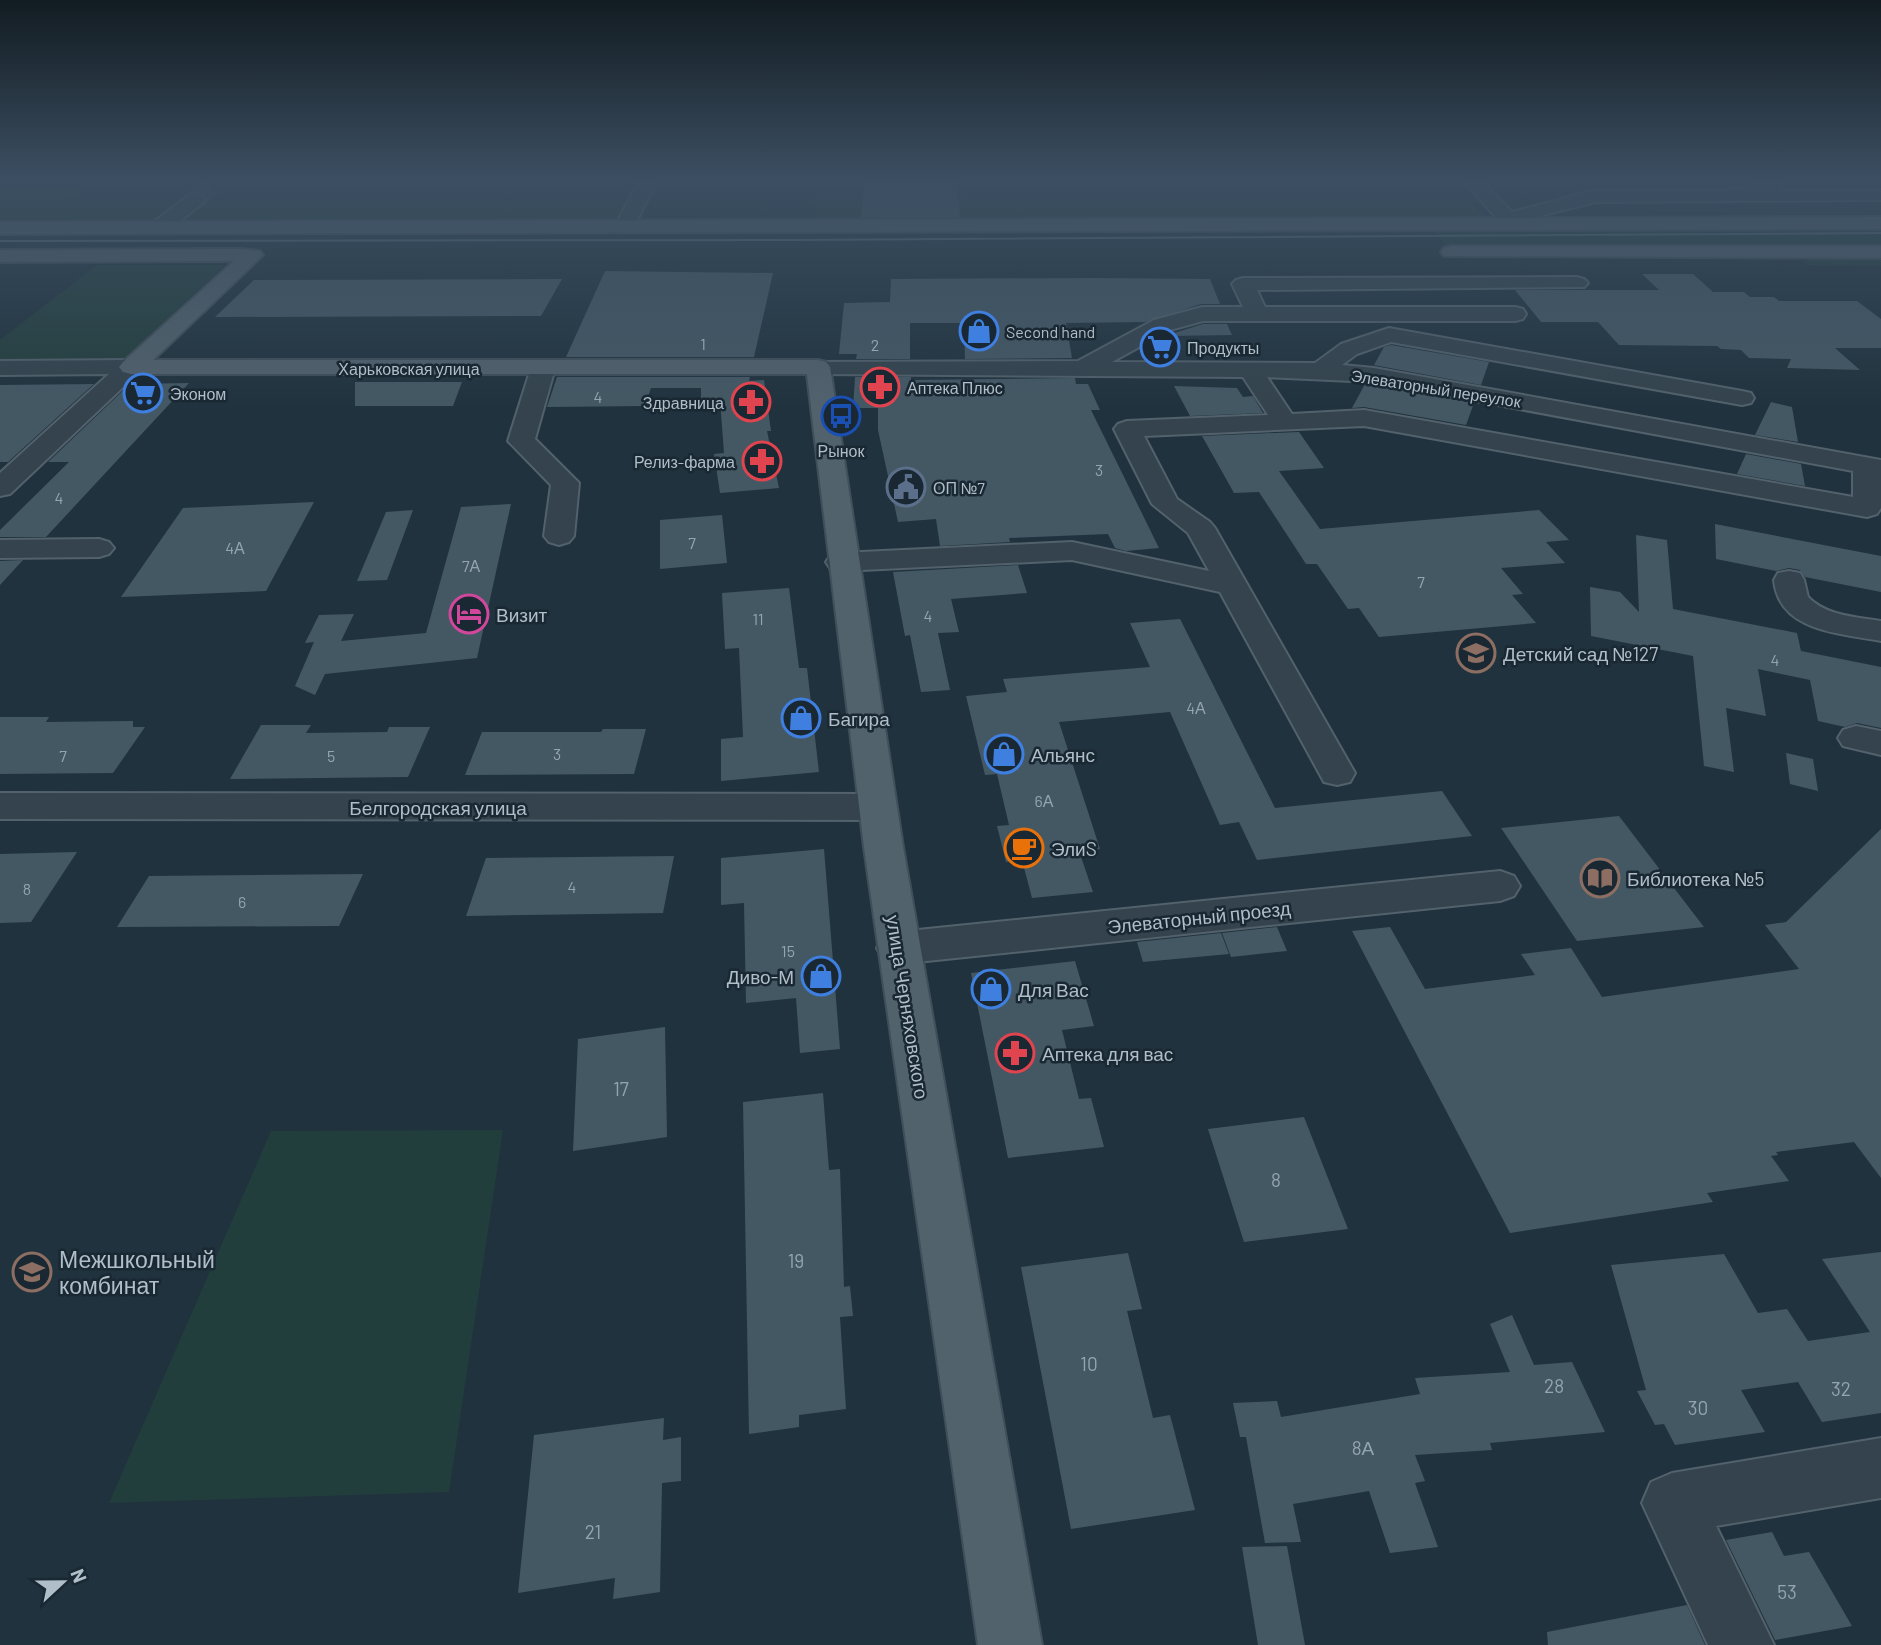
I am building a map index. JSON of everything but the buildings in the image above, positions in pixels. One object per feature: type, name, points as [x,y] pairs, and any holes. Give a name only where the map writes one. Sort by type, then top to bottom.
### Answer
[{"type":"main road","points":[[0,256],[61,256]]},
{"type":"main road","points":[[131,367],[259,256]]},
{"type":"main road","name":"Харьковская улица","points":[[131,367],[818,367]]},
{"type":"main road","name":"улица Черняховского","points":[[818,367],[841,562],[898,948],[1010,1645]]},
{"type":"street","points":[[1257,314],[1243,285],[1577,283]]},
{"type":"street","points":[[1083,369],[1142,334],[1202,314],[1515,314]]},
{"type":"street","points":[[1319,371],[1349,349],[1389,335],[1742,398]]},
{"type":"street","name":"Харьковская улица","points":[[0,368],[131,367]]},
{"type":"street","points":[[1,485],[131,367]]},
{"type":"street","name":"Элеваторный переулок","points":[[818,367],[1250,369],[1374,375],[1874,467]]},
{"type":"street","points":[[543,368],[521,441],[565,483],[559,536]]},
{"type":"street","points":[[1250,369],[1285,422]]},
{"type":"street","points":[[1337,774],[1200,528],[1166,504],[1127,429],[1364,418],[1867,508],[1874,467]]},
{"type":"street","points":[[0,549],[99,548]]},
{"type":"street","points":[[841,562],[1072,551],[1231,585]]},
{"type":"street","points":[[1789,580],[1793,600],[1808,613],[1834,622],[1881,631]]},
{"type":"street","name":"Белгородская улица","points":[[0,806],[877,807]]},
{"type":"street","name":"Элеваторный проезд","points":[[898,948],[1500,886]]},
{"type":"street","points":[[1742,1645],[1672,1503],[1881,1468]]},
{"type":"green space","points":[[1881,259],[1881,266],[1808,265],[1803,261]]},
{"type":"green space","points":[[97,265],[225,265],[122,361],[0,362],[0,340]]},
{"type":"green space","points":[[503,1130],[449,1492],[109,1503],[271,1131]]},
{"type":"place","name":"Second hand","points":[[979,331]]},
{"type":"place","name":"Продукты","points":[[1160,347]]},
{"type":"place","name":"Аптека Плюс","points":[[880,387]]},
{"type":"place","name":"Эконом","points":[[143,393]]},
{"type":"place","name":"Здравница","points":[[751,402]]},
{"type":"place","name":"Рынок","points":[[841,416]]},
{"type":"place","name":"Релиз-фарма","points":[[762,461]]},
{"type":"place","name":"ОП №7","points":[[906,487]]},
{"type":"place","name":"Визит","points":[[469,614]]},
{"type":"place","name":"Детский сад №127","points":[[1476,653]]},
{"type":"place","name":"Багира","points":[[801,718]]},
{"type":"place","name":"Альянс","points":[[1004,754]]},
{"type":"place","name":"ЭлиS","points":[[1024,848]]},
{"type":"place","name":"Библиотека №5","points":[[1600,878]]},
{"type":"place","name":"Диво-М","points":[[821,976]]},
{"type":"place","name":"Для Вас","points":[[991,989]]},
{"type":"place","name":"Аптека для вас","points":[[1015,1053]]},
{"type":"place","name":"Межшкольный комбинат","points":[[32,1272]]}]
